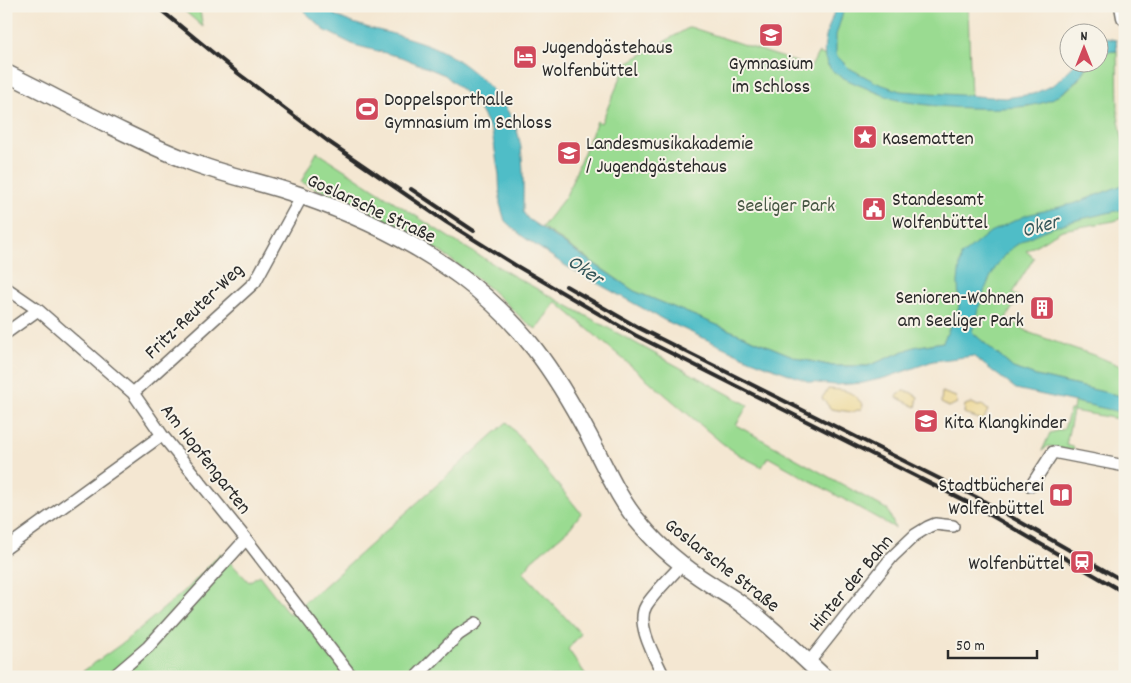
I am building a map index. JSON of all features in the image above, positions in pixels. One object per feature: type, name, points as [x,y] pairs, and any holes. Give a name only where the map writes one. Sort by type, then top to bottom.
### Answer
[{"type":"main road","points":[[1124,6],[1125,17]]},
{"type":"main road","name":"Goslarsche Straße","points":[[6,73],[133,136],[193,162],[302,196],[374,226],[434,259],[484,296],[515,324],[539,354],[569,399],[616,487],[637,520],[661,547],[682,564],[744,605],[773,629],[824,677]]},
{"type":"street","name":"Fritz-Reuter-Weg","points":[[132,393],[255,282],[302,196]]},
{"type":"street","name":"Am Hopfengarten","points":[[6,288],[38,310],[132,393],[162,435],[246,539],[352,677]]},
{"type":"street","points":[[6,333],[38,310]]},
{"type":"street","points":[[6,548],[162,435]]},
{"type":"street","points":[[1031,486],[1053,452],[1125,466]]},
{"type":"street","name":"Hinter der Bahn","points":[[809,662],[892,557],[928,526],[935,524],[953,526]]},
{"type":"street","points":[[113,677],[148,647],[246,539]]},
{"type":"street","points":[[664,677],[644,630],[642,619],[645,607],[682,564]]},
{"type":"street","points":[[416,677],[458,635],[476,623]]},
{"type":"green space","points":[[179,6],[199,6],[203,27]]},
{"type":"green space","points":[[841,6],[968,6],[971,99],[885,90],[834,61],[830,44]]},
{"type":"green space","name":"Seeliger Park","points":[[690,27],[811,67],[818,53],[824,55],[828,66],[871,90],[895,99],[929,105],[963,107],[1028,106],[1046,101],[1066,91],[1084,72],[1108,72],[1108,52],[1117,51],[1118,116],[1125,152],[1125,217],[1114,221],[1062,230],[1026,251],[1034,258],[1012,293],[1019,297],[1006,318],[1030,333],[1125,368],[1125,397],[1036,376],[1013,368],[972,332],[943,342],[914,347],[868,366],[833,366],[800,359],[634,291],[542,227],[566,196],[597,121],[601,123],[627,63]]},
{"type":"green space","points":[[317,152],[453,240],[512,275],[748,405],[736,425],[888,510],[895,528],[768,457],[762,467],[741,456],[722,443],[556,302],[536,329],[489,288],[442,253],[362,208],[301,182]]},
{"type":"green space","points":[[1076,390],[1125,401],[1125,420],[1073,411],[1066,445],[1074,447],[1073,451],[1048,446],[1042,451],[1050,433],[1064,429],[1070,410],[1073,410]]},
{"type":"green space","points":[[507,422],[581,513],[570,528],[531,561],[523,572],[581,634],[568,649],[586,675],[583,677],[440,677],[428,666],[415,677],[75,677],[124,642],[189,587],[221,553],[249,582],[259,575],[289,614],[321,589]]},
{"type":"sand","points":[[828,389],[844,391],[855,396],[863,405],[861,409],[852,412],[831,409],[822,398]]},
{"type":"sand","points":[[903,391],[910,392],[918,397],[916,407],[896,397]]},
{"type":"sand","points":[[942,392],[956,397],[957,403],[949,407],[941,403]]},
{"type":"sand","points":[[972,403],[978,406],[982,405],[988,410],[983,421],[964,413],[965,405]]},
{"type":"water","name":"Oker","points":[[304,6],[326,6],[334,14],[345,20],[431,46],[469,68],[500,100],[515,125],[522,156],[523,212],[528,219],[634,291],[800,359],[833,366],[868,366],[914,347],[943,342],[959,307],[958,282],[961,256],[990,232],[1027,215],[1076,203],[1125,184],[1125,209],[1059,225],[1042,231],[1013,247],[1002,258],[992,274],[980,303],[972,332],[1013,368],[1036,376],[1125,397],[1125,413],[1016,389],[973,356],[933,361],[888,377],[863,383],[835,385],[810,382],[749,359],[664,320],[566,266],[522,236],[505,221],[500,204],[499,175],[492,132],[475,102],[445,75],[401,57],[354,45],[324,30],[306,13]]},
{"type":"water","points":[[836,6],[845,6],[836,35],[836,55],[849,68],[877,83],[900,91],[1005,98],[1033,94],[1055,84],[1067,72],[1083,72],[1065,91],[1045,102],[1031,105],[970,108],[909,102],[894,99],[868,89],[835,73],[828,65],[824,51]]},
{"type":"water","points":[[1108,38],[1116,40],[1117,51],[1108,52]]},
{"type":"railway","points":[[156,6],[239,74],[329,142],[446,222],[515,265],[635,335],[973,505],[1125,593]]},
{"type":"railway","points":[[411,189],[474,231]]},
{"type":"railway","points":[[566,286],[639,328],[980,499],[1125,582]]},
{"type":"place","name":"Gymnasium im Schloss","points":[[771,35]]},
{"type":"place","name":"Jugendgästehaus Wolfenbüttel","points":[[525,57]]},
{"type":"place","name":"Doppelsporthalle Gymnasium im Schloss","points":[[367,109]]},
{"type":"place","name":"Kasematten","points":[[865,137]]},
{"type":"place","name":"Landesmusikakademie / Jugendgästehaus","points":[[569,153]]},
{"type":"place","name":"Standesamt Wolfenbüttel","points":[[874,209]]},
{"type":"place","name":"Senioren-Wohnen am Seeliger Park","points":[[1042,308]]},
{"type":"place","name":"Kita Klangkinder","points":[[926,421]]},
{"type":"place","name":"Stadtbücherei Wolfenbüttel","points":[[1061,495]]},
{"type":"place","name":"Wolfenbüttel","points":[[1082,562]]}]
